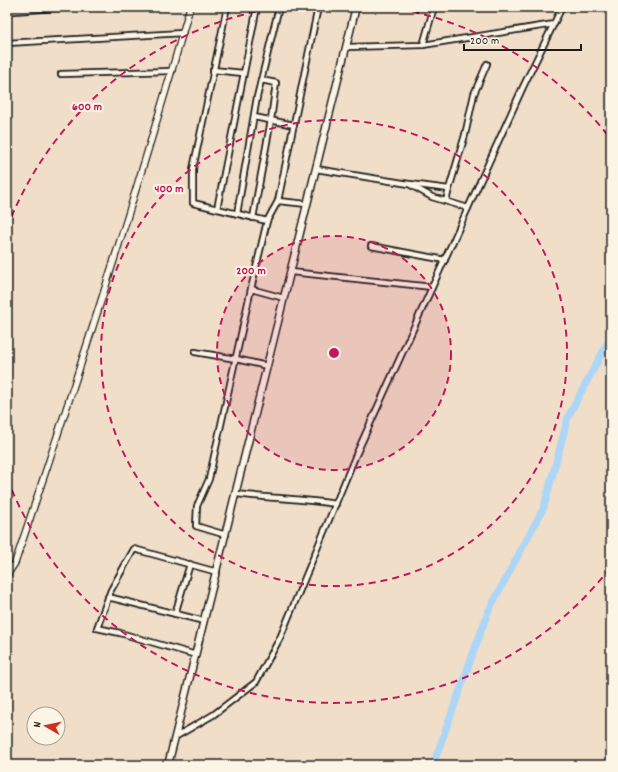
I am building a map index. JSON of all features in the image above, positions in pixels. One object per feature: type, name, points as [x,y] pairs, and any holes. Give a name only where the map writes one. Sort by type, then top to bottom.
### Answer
[{"type":"main road","points":[[168,765],[356,7]]},
{"type":"street","points":[[14,7],[14,11],[70,7]]},
{"type":"street","points":[[7,575],[15,563],[98,312],[144,168],[190,7]]},
{"type":"street","points":[[227,7],[193,169],[193,203],[268,221]]},
{"type":"street","points":[[217,209],[257,7]]},
{"type":"street","points":[[237,214],[261,80],[279,7]]},
{"type":"street","points":[[226,535],[196,526],[197,506],[210,479],[251,289],[268,221],[278,201],[318,7]]},
{"type":"street","points":[[422,45],[434,7]]},
{"type":"street","points":[[175,737],[213,715],[256,682],[280,638],[355,457],[523,86],[562,7]]},
{"type":"street","points":[[346,47],[422,45],[554,24]]},
{"type":"street","points":[[7,43],[183,33]]},
{"type":"street","points":[[446,201],[474,94],[487,64]]},
{"type":"street","points":[[213,70],[243,74]]},
{"type":"street","points":[[61,74],[172,71]]},
{"type":"street","points":[[253,218],[276,84],[261,80]]},
{"type":"street","points":[[254,117],[294,124]]},
{"type":"street","points":[[316,169],[409,184],[449,188]]},
{"type":"street","points":[[409,184],[432,197],[468,208]]},
{"type":"street","points":[[432,197],[435,187]]},
{"type":"street","points":[[278,201],[307,204]]},
{"type":"street","points":[[371,246],[444,260]]},
{"type":"street","points":[[291,272],[432,286]]},
{"type":"street","points":[[251,289],[284,298]]},
{"type":"street","points":[[195,352],[268,366]]},
{"type":"street","points":[[236,494],[270,498],[303,499],[336,504]]},
{"type":"street","points":[[196,655],[120,633],[96,628],[111,590],[134,549],[217,572]]},
{"type":"street","points":[[175,614],[190,564]]},
{"type":"street","points":[[108,597],[204,621]]},
{"type":"waterway","points":[[433,765],[488,612],[544,507],[568,417],[611,336]]}]
